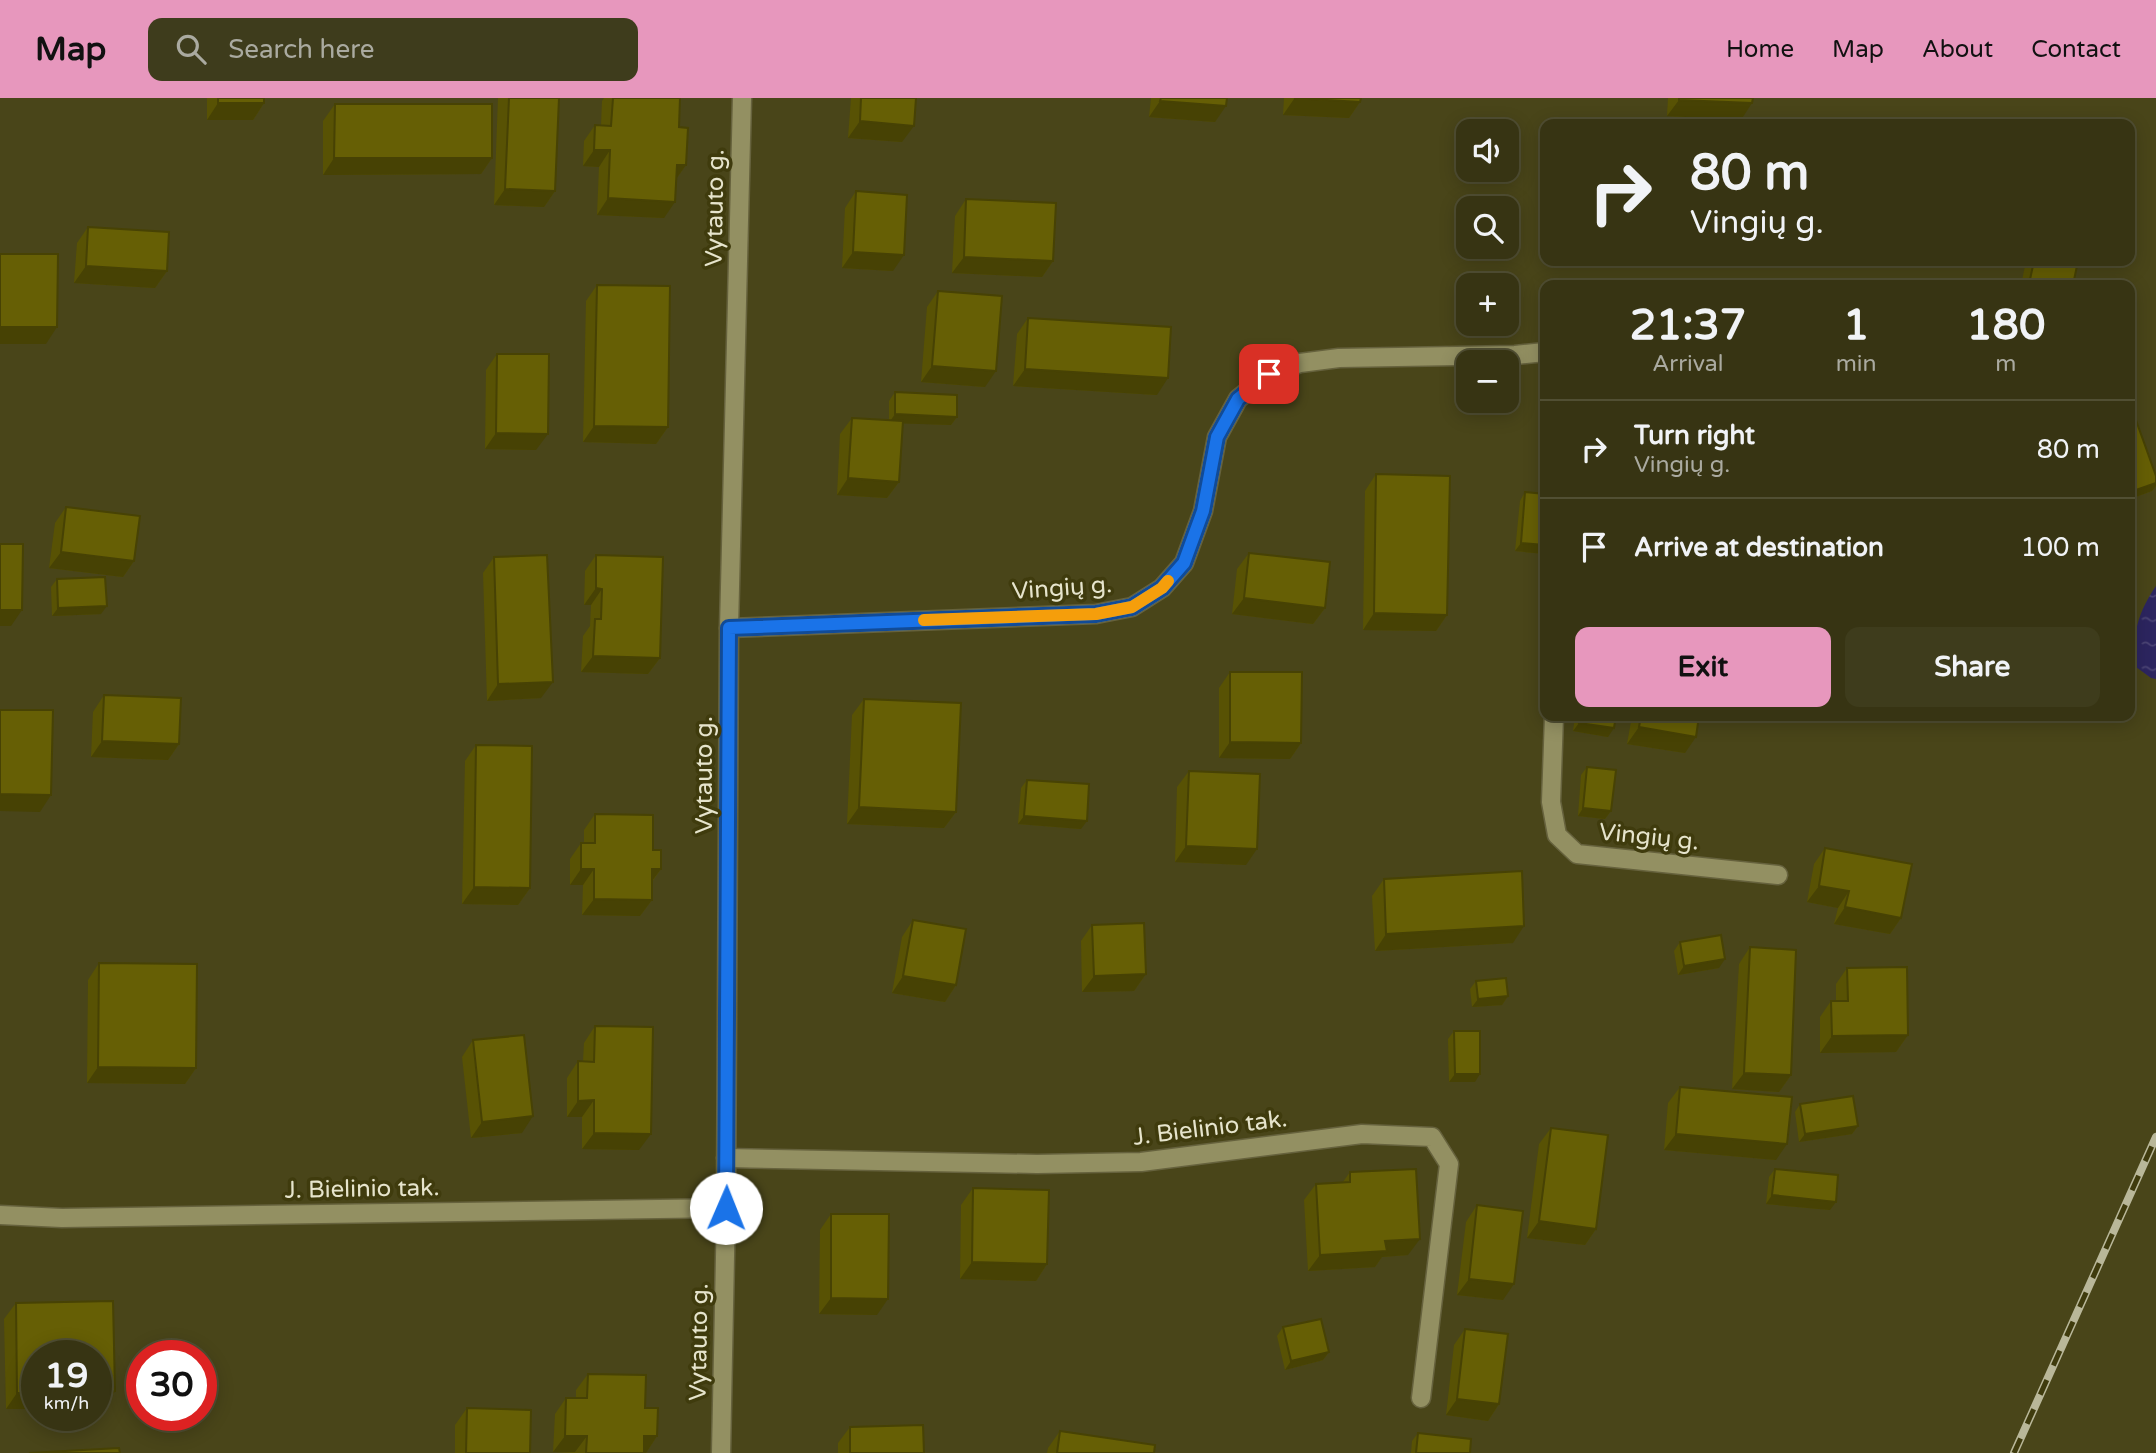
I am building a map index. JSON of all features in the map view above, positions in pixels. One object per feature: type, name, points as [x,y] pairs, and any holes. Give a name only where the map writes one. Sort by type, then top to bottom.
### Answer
[{"type":"street","name":"Vytauto g.","points":[[722,1453],[729,628],[742,98]]},
{"type":"street","name":"Vingių g.","points":[[729,628],[1096,614],[1132,607],[1162,588],[1184,563],[1203,511],[1217,437],[1238,399],[1269,374],[1300,363],[1339,358],[1540,352]]},
{"type":"street","name":"Vingių g.","points":[[1554,721],[1551,802],[1557,835],[1577,854],[1778,875]]},
{"type":"street","name":"J. Bielinio tak.","points":[[726,1158],[1037,1164],[1115,1162],[1362,1134],[1432,1137],[1449,1164],[1421,1398]]},
{"type":"street","name":"J. Bielinio tak.","points":[[0,1215],[62,1218],[726,1208]]},
{"type":"water","points":[[2156,586],[2156,679],[2136,667],[2135,662],[2135,635],[2145,605]]},
{"type":"building","points":[[218,98],[264,98],[264,103],[218,103]]},
{"type":"building","points":[[509,98],[559,98],[555,191],[505,189]]},
{"type":"building","points":[[613,98],[680,98],[679,127],[688,128],[686,165],[677,165],[675,202],[608,198],[610,150],[594,150],[595,125],[611,126]]},
{"type":"building","points":[[861,98],[916,98],[914,126],[860,121]]},
{"type":"building","points":[[1161,98],[1227,98],[1226,106],[1160,101]]},
{"type":"building","points":[[1294,98],[1361,98],[1360,102]]},
{"type":"building","points":[[1679,98],[1753,98],[1752,103]]},
{"type":"building","points":[[335,104],[492,104],[492,158],[334,158]]},
{"type":"building","points":[[856,191],[907,195],[904,255],[853,252]]},
{"type":"building","points":[[966,199],[1056,203],[1053,261],[964,257]]},
{"type":"building","points":[[88,227],[169,232],[167,271],[86,266]]},
{"type":"building","points":[[0,254],[58,254],[57,327],[0,327]]},
{"type":"building","points":[[2033,266],[2077,266],[2074,280],[2030,280]]},
{"type":"building","points":[[597,285],[670,286],[668,427],[594,426]]},
{"type":"building","points":[[938,291],[1002,296],[996,371],[932,366]]},
{"type":"building","points":[[1028,318],[1171,327],[1168,378],[1025,369]]},
{"type":"building","points":[[497,354],[549,354],[548,434],[496,433]]},
{"type":"building","points":[[895,392],[957,395],[957,417],[895,414]]},
{"type":"building","points":[[852,418],[903,421],[899,482],[848,478]]},
{"type":"building","points":[[2135,418],[2156,476],[2156,483],[2136,490]]},
{"type":"building","points":[[1376,474],[1450,476],[1447,615],[1374,613]]},
{"type":"building","points":[[1525,492],[1540,494],[1540,545],[1521,543]]},
{"type":"building","points":[[66,507],[140,516],[134,561],[61,552]]},
{"type":"building","points":[[0,544],[23,544],[22,610],[0,610]]},
{"type":"building","points":[[1249,553],[1330,562],[1325,608],[1244,598]]},
{"type":"building","points":[[547,555],[553,682],[498,684],[494,557]]},
{"type":"building","points":[[596,555],[663,557],[660,658],[593,656],[595,619],[601,619],[602,589],[596,588]]},
{"type":"building","points":[[105,577],[107,606],[58,608],[57,579]]},
{"type":"building","points":[[1230,672],[1302,672],[1301,743],[1230,742]]},
{"type":"building","points":[[104,695],[181,698],[179,744],[102,741]]},
{"type":"building","points":[[864,699],[961,703],[956,812],[859,807]]},
{"type":"building","points":[[0,710],[53,710],[51,795],[0,794]]},
{"type":"building","points":[[1579,721],[1615,721],[1614,728]]},
{"type":"building","points":[[1640,721],[1698,721],[1696,737],[1639,727]]},
{"type":"building","points":[[476,745],[532,746],[530,888],[474,887]]},
{"type":"building","points":[[1587,767],[1616,770],[1611,811],[1583,808]]},
{"type":"building","points":[[1189,771],[1260,774],[1257,849],[1186,846]]},
{"type":"building","points":[[1027,780],[1089,784],[1087,821],[1024,816]]},
{"type":"building","points":[[595,814],[653,815],[653,850],[661,850],[661,869],[652,869],[652,900],[594,899],[594,869],[581,869],[581,843],[595,843]]},
{"type":"building","points":[[1825,848],[1912,864],[1901,918],[1845,907],[1849,891],[1819,886]]},
{"type":"building","points":[[1522,871],[1524,926],[1386,934],[1384,879]]},
{"type":"building","points":[[913,920],[966,929],[956,985],[903,976]]},
{"type":"building","points":[[1144,923],[1146,974],[1094,976],[1092,925]]},
{"type":"building","points":[[1721,935],[1725,959],[1684,966],[1680,942]]},
{"type":"building","points":[[1750,947],[1796,950],[1791,1075],[1744,1073]]},
{"type":"building","points":[[99,963],[197,964],[196,1068],[98,1067]]},
{"type":"building","points":[[1907,967],[1908,1035],[1832,1036],[1831,1001],[1848,1001],[1847,968]]},
{"type":"building","points":[[1506,978],[1508,996],[1478,999],[1476,981]]},
{"type":"building","points":[[595,1026],[653,1027],[651,1134],[594,1133],[594,1100],[578,1101],[578,1061],[594,1062]]},
{"type":"building","points":[[1454,1031],[1480,1031],[1480,1074],[1455,1074]]},
{"type":"building","points":[[524,1035],[533,1116],[482,1122],[473,1040]]},
{"type":"building","points":[[1680,1087],[1792,1097],[1787,1144],[1676,1134]]},
{"type":"building","points":[[1853,1096],[1858,1126],[1805,1134],[1800,1104]]},
{"type":"building","points":[[1551,1128],[1608,1135],[1596,1229],[1539,1221]]},
{"type":"building","points":[[1416,1169],[1420,1239],[1385,1241],[1387,1251],[1320,1255],[1316,1184],[1350,1182],[1350,1172]]},
{"type":"building","points":[[1775,1169],[1838,1175],[1836,1202],[1772,1195]]},
{"type":"building","points":[[973,1188],[1049,1190],[1047,1264],[972,1262]]},
{"type":"building","points":[[1477,1205],[1523,1211],[1514,1284],[1469,1279]]},
{"type":"building","points":[[831,1214],[889,1214],[888,1299],[831,1298]]},
{"type":"building","points":[[113,1301],[115,1391],[112,1391],[112,1340],[21,1340],[21,1393],[17,1393],[16,1303]]},
{"type":"building","points":[[1321,1319],[1329,1352],[1291,1361],[1283,1327]]},
{"type":"building","points":[[1465,1329],[1508,1334],[1499,1404],[1457,1399]]},
{"type":"building","points":[[588,1374],[646,1375],[645,1408],[658,1408],[657,1436],[644,1436],[644,1453],[586,1453],[587,1436],[565,1436],[566,1398],[587,1398]]},
{"type":"building","points":[[467,1408],[531,1410],[530,1453],[466,1453]]},
{"type":"building","points":[[923,1425],[924,1453],[850,1453],[850,1427]]},
{"type":"building","points":[[1060,1431],[1155,1445],[1154,1453],[1057,1453]]},
{"type":"building","points":[[1418,1433],[1471,1439],[1470,1453],[1416,1453]]},
{"type":"building","points":[[119,1448],[120,1453],[29,1453]]},
{"type":"railway","points":[[2014,1453],[2156,1137]]},
{"type":"slow traffic","points":[[924,620],[1096,614],[1132,607],[1162,588],[1168,581]]},
{"type":"route","points":[[726,1208],[729,628],[1096,614],[1132,607],[1162,588],[1184,563],[1203,511],[1217,437],[1238,399],[1269,374]]}]
